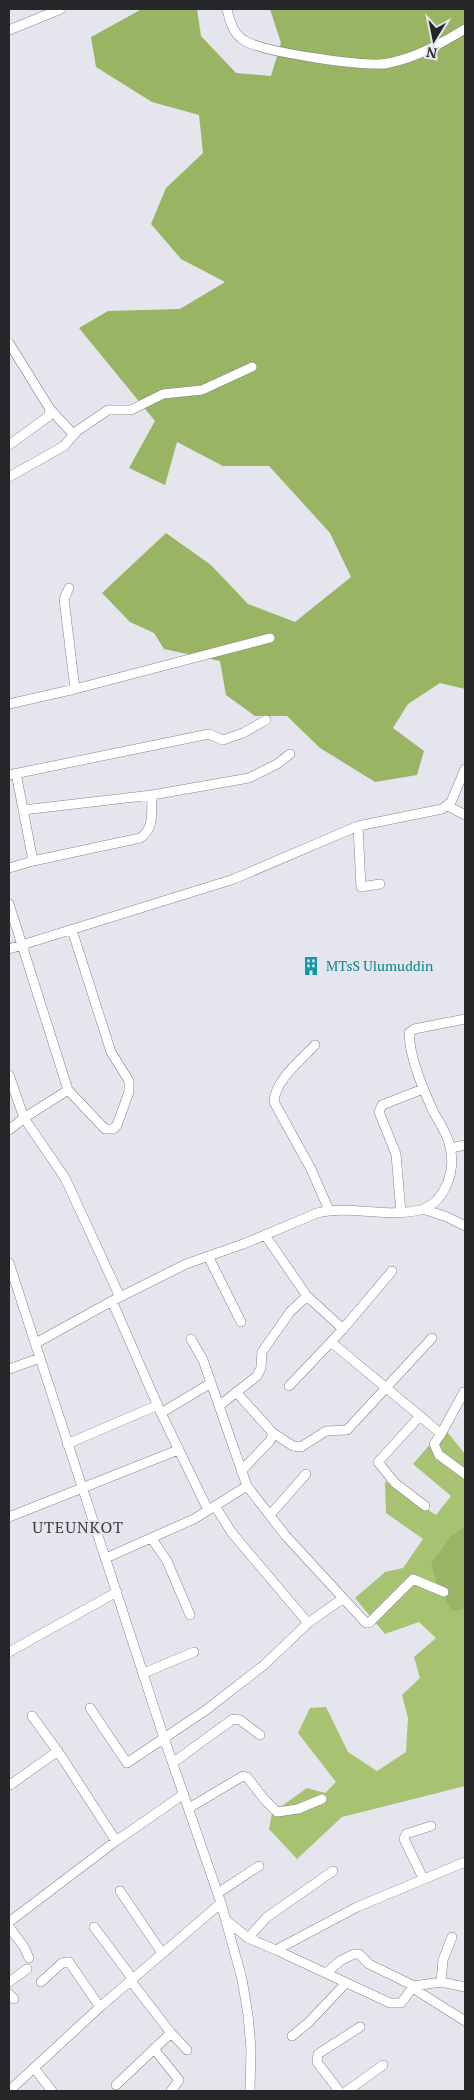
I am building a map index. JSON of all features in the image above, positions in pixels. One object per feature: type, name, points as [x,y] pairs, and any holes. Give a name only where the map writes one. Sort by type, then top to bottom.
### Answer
[{"type":"street","points":[[9,30],[61,9]]},
{"type":"street","points":[[227,9],[236,33],[258,46],[290,55],[370,63],[386,64],[431,50],[465,29]]},
{"type":"street","points":[[9,344],[50,409],[74,435]]},
{"type":"street","points":[[9,477],[64,446],[92,420],[108,410],[124,411],[139,408],[163,394],[202,390],[252,367]]},
{"type":"street","points":[[9,445],[49,416],[50,409]]},
{"type":"street","points":[[69,588],[64,599],[75,690]]},
{"type":"street","points":[[9,704],[75,690],[270,638]]},
{"type":"street","points":[[33,861],[23,810],[12,774],[208,734],[223,740],[243,733],[266,720]]},
{"type":"street","points":[[23,810],[152,795],[248,778],[277,764],[290,754]]},
{"type":"street","points":[[9,949],[234,879],[358,826],[437,810],[448,806],[465,769]]},
{"type":"street","points":[[9,868],[140,838],[147,834],[150,827],[152,795]]},
{"type":"street","points":[[448,806],[465,815]]},
{"type":"street","points":[[358,826],[360,887],[380,884]]},
{"type":"street","points":[[9,904],[68,1090],[105,1128],[113,1129],[118,1125],[130,1088],[128,1077],[111,1052],[72,930]]},
{"type":"street","points":[[36,1343],[116,1299],[208,1256],[328,1210],[401,1213],[423,1209],[439,1199],[445,1191],[448,1179],[451,1148],[423,1089],[409,1033],[414,1029],[465,1019]]},
{"type":"street","points":[[315,1045],[282,1082],[275,1095],[274,1102],[311,1169],[328,1210]]},
{"type":"street","points":[[9,1075],[24,1118],[65,1178],[116,1299],[159,1409],[178,1450],[212,1508],[308,1623]]},
{"type":"street","points":[[401,1213],[396,1154],[379,1112],[382,1105],[423,1089]]},
{"type":"street","points":[[9,1130],[24,1118],[68,1090]]},
{"type":"street","points":[[451,1148],[465,1145]]},
{"type":"street","points":[[423,1209],[447,1216],[465,1226]]},
{"type":"street","points":[[265,1235],[307,1296],[342,1330]]},
{"type":"street","points":[[208,1256],[241,1322]]},
{"type":"street","points":[[9,1263],[10,1274],[36,1343],[67,1444],[83,1487],[164,1738],[174,1762],[226,1920],[242,1979],[248,2015],[251,2049],[250,2091]]},
{"type":"street","points":[[289,1386],[342,1330],[392,1271]]},
{"type":"street","points":[[219,1406],[257,1376],[261,1368],[262,1352],[290,1312],[307,1296]]},
{"type":"street","points":[[236,1392],[273,1434],[293,1446],[302,1447],[326,1430],[347,1430],[385,1386],[432,1338]]},
{"type":"street","points":[[192,1339],[212,1384],[247,1486],[270,1516],[342,1599],[367,1624],[413,1579],[444,1592]]},
{"type":"street","points":[[331,1342],[441,1434]]},
{"type":"street","points":[[9,1369],[40,1358]]},
{"type":"street","points":[[67,1444],[159,1409],[212,1384]]},
{"type":"street","points":[[464,1392],[434,1448],[439,1455],[465,1474]]},
{"type":"street","points":[[420,1416],[378,1462],[395,1483],[425,1506]]},
{"type":"street","points":[[241,1471],[270,1441],[273,1434]]},
{"type":"street","points":[[9,1517],[178,1450]]},
{"type":"street","points":[[270,1516],[306,1474]]},
{"type":"street","points":[[106,1558],[152,1539],[212,1508],[247,1486]]},
{"type":"street","points":[[152,1539],[167,1561],[190,1615]]},
{"type":"street","points":[[9,1652],[117,1592]]},
{"type":"street","points":[[90,1708],[125,1763],[164,1738],[264,1665],[308,1623],[342,1599]]},
{"type":"street","points":[[144,1672],[194,1652]]},
{"type":"street","points":[[32,1716],[58,1751],[116,1841]]},
{"type":"street","points":[[174,1762],[233,1719],[240,1720],[260,1735]]},
{"type":"street","points":[[9,1785],[58,1751]]},
{"type":"street","points":[[189,1808],[243,1776],[247,1777],[264,1800],[277,1812],[298,1809],[322,1799]]},
{"type":"street","points":[[9,1922],[116,1841],[184,1794]]},
{"type":"street","points":[[423,1878],[404,1839],[406,1834],[431,1826]]},
{"type":"street","points":[[276,1950],[357,1907],[465,1862]]},
{"type":"street","points":[[218,1893],[259,1866]]},
{"type":"street","points":[[248,1938],[267,1917],[334,1870]]},
{"type":"street","points":[[120,1891],[162,1953]]},
{"type":"street","points":[[9,2091],[100,2006],[221,1903]]},
{"type":"street","points":[[226,1920],[248,1938],[396,2004],[406,1999],[414,1986],[441,1982],[465,1987]]},
{"type":"street","points":[[94,1927],[171,2033],[187,2050]]},
{"type":"street","points":[[9,1928],[24,1947],[29,1958]]},
{"type":"street","points":[[441,1982],[443,1960],[452,1936]]},
{"type":"street","points":[[326,1973],[340,1961],[354,1954],[359,1954],[369,1964],[414,1986],[418,1992],[465,2021]]},
{"type":"street","points":[[41,1982],[62,1963],[69,1962],[100,2006]]},
{"type":"street","points":[[9,1982],[27,1969]]},
{"type":"street","points":[[292,2036],[308,2023],[346,1983]]},
{"type":"street","points":[[339,2091],[316,2058],[318,2054],[360,2027]]},
{"type":"street","points":[[116,2085],[171,2033]]},
{"type":"street","points":[[154,2050],[179,2080],[171,2091]]},
{"type":"street","points":[[347,2091],[382,2065]]},
{"type":"street","points":[[34,2068],[52,2091]]},
{"type":"green space","points":[[142,9],[197,9],[201,36],[236,73],[271,76],[281,43],[270,9],[465,9],[465,689],[440,683],[408,704],[393,728],[424,751],[417,775],[375,782],[320,748],[287,716],[255,716],[226,695],[220,661],[164,649],[154,633],[130,622],[102,593],[166,533],[211,565],[248,604],[295,622],[351,577],[330,533],[269,466],[223,466],[177,442],[165,485],[129,468],[155,421],[79,328],[108,311],[180,309],[225,282],[181,259],[151,224],[166,188],[203,153],[199,115],[152,102],[96,67],[91,37]]},
{"type":"green space","points":[[444,1428],[465,1454],[465,1525],[452,1535],[451,1610],[465,1609],[465,1786],[342,1817],[297,1859],[269,1829],[272,1813],[307,1788],[325,1793],[336,1782],[298,1733],[310,1708],[326,1707],[348,1752],[377,1771],[406,1752],[408,1718],[402,1695],[420,1678],[414,1657],[436,1638],[419,1622],[385,1634],[355,1598],[385,1572],[403,1568],[423,1539],[386,1513],[385,1481],[436,1515],[451,1496],[413,1464]]},
{"type":"green space","points":[[465,1525],[465,1609],[452,1611],[438,1586],[431,1564],[452,1535]]},
{"type":"place","name":"MTsS Ulumuddin","points":[[311,966]]},
{"type":"district","name":"UTEUNKOT","points":[[78,1527]]}]
